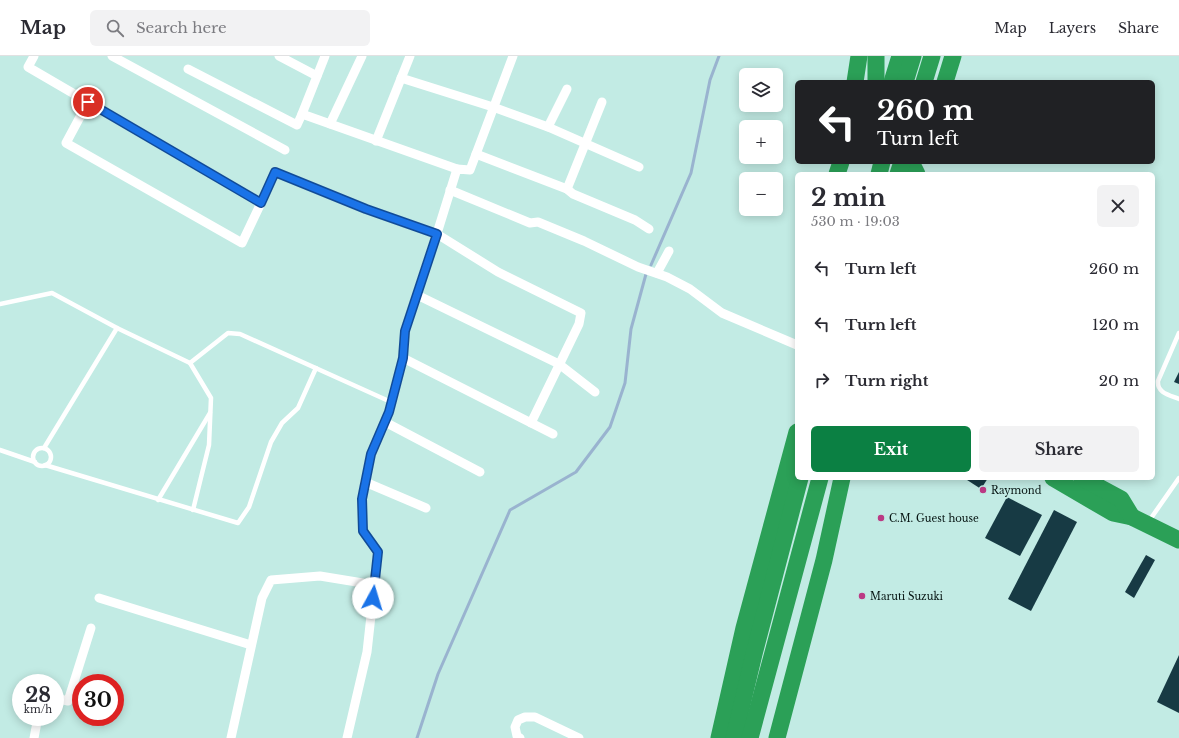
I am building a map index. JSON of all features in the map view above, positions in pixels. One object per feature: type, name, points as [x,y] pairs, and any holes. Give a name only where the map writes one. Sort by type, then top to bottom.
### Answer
[{"type":"highway","points":[[855,80],[859,56]]},
{"type":"highway","points":[[876,56],[876,80]]},
{"type":"highway","points":[[893,80],[900,56]]},
{"type":"highway","points":[[906,80],[914,56]]},
{"type":"highway","points":[[925,80],[932,56]]},
{"type":"highway","points":[[946,80],[953,57]]},
{"type":"highway","points":[[719,738],[744,628],[795,439]]},
{"type":"highway","points":[[734,738],[799,480]]},
{"type":"highway","points":[[750,738],[819,480]]},
{"type":"highway","points":[[777,738],[824,560],[842,480]]},
{"type":"highway","points":[[1056,480],[1113,513],[1132,517],[1179,540]]},
{"type":"highway","points":[[1086,480],[1121,499],[1132,517]]},
{"type":"street","points":[[34,56],[28,67],[261,203]]},
{"type":"street","points":[[112,56],[285,150]]},
{"type":"street","points":[[279,56],[317,76]]},
{"type":"street","points":[[188,70],[297,125],[325,56]]},
{"type":"street","points":[[330,124],[362,56]]},
{"type":"street","points":[[376,140],[410,56]]},
{"type":"street","points":[[302,114],[457,169],[470,170],[512,56]]},
{"type":"street","points":[[401,78],[493,107],[548,127],[639,167]]},
{"type":"street","points":[[548,127],[566,89]]},
{"type":"street","points":[[88,102],[66,143],[242,243],[275,172],[366,209],[437,234],[498,272],[581,313],[579,324],[531,423]]},
{"type":"street","points":[[567,189],[602,102]]},
{"type":"street","points":[[476,154],[567,189],[573,194],[635,220],[650,229]]},
{"type":"street","points":[[347,738],[367,652],[378,552],[363,531],[362,499],[371,454],[385,422],[403,358],[405,331],[457,169]]},
{"type":"street","points":[[450,190],[530,223],[538,222],[584,241],[638,267],[667,277],[690,289],[722,313],[795,344]]},
{"type":"street","points":[[657,273],[668,251]]},
{"type":"street","points":[[417,295],[559,364],[595,392]]},
{"type":"street","points":[[403,358],[553,434]]},
{"type":"street","points":[[385,422],[480,472]]},
{"type":"street","points":[[366,482],[426,508]]},
{"type":"street","points":[[231,738],[262,598],[270,580],[320,576],[375,585]]},
{"type":"street","points":[[99,598],[251,645]]},
{"type":"street","points":[[64,700],[68,701],[91,628]]},
{"type":"street","points":[[520,738],[517,736],[515,727],[518,720],[526,717],[535,717],[579,738]]},
{"type":"street","points":[[34,738],[36,726]]},
{"type":"lane","points":[[0,304],[52,293],[117,328],[190,363],[211,398],[209,444],[193,510]]},
{"type":"lane","points":[[44,448],[117,328]]},
{"type":"lane","points":[[190,363],[228,333],[240,334],[391,402]]},
{"type":"lane","points":[[1179,333],[1158,381],[1158,386],[1163,393],[1179,400]]},
{"type":"lane","points":[[0,450],[35,462],[39,465],[45,465],[238,523],[249,507],[271,442],[282,423],[298,408],[316,368]]},
{"type":"lane","points":[[158,500],[211,412]]},
{"type":"lane","points":[[35,462],[34,453],[38,449],[44,448],[49,451],[51,456],[49,462],[45,465]]},
{"type":"lane","points":[[1147,524],[1179,478]]},
{"type":"building","points":[[1179,372],[1179,384],[1174,382]]},
{"type":"building","points":[[967,480],[987,480],[981,489]]},
{"type":"building","points":[[1007,497],[1042,515],[1020,556],[985,538]]},
{"type":"building","points":[[1054,510],[1077,522],[1031,611],[1008,599]]},
{"type":"building","points":[[1146,555],[1155,560],[1134,598],[1125,592]]},
{"type":"building","points":[[1179,655],[1179,713],[1157,702]]},
{"type":"waterway","points":[[651,265],[691,173],[710,80],[719,56]]},
{"type":"waterway","points":[[417,738],[438,674],[510,510],[576,472],[610,427],[625,383],[631,329],[646,274]]},
{"type":"place","name":"Raymond","points":[[983,490]]},
{"type":"place","name":"C.M. Guest house","points":[[881,518]]},
{"type":"place","name":"Maruti Suzuki","points":[[862,596]]},
{"type":"route","points":[[88,102],[261,203],[275,172],[366,209],[437,234],[405,331],[403,358],[389,412],[371,454],[362,499],[363,531],[378,552],[373,598]]}]
